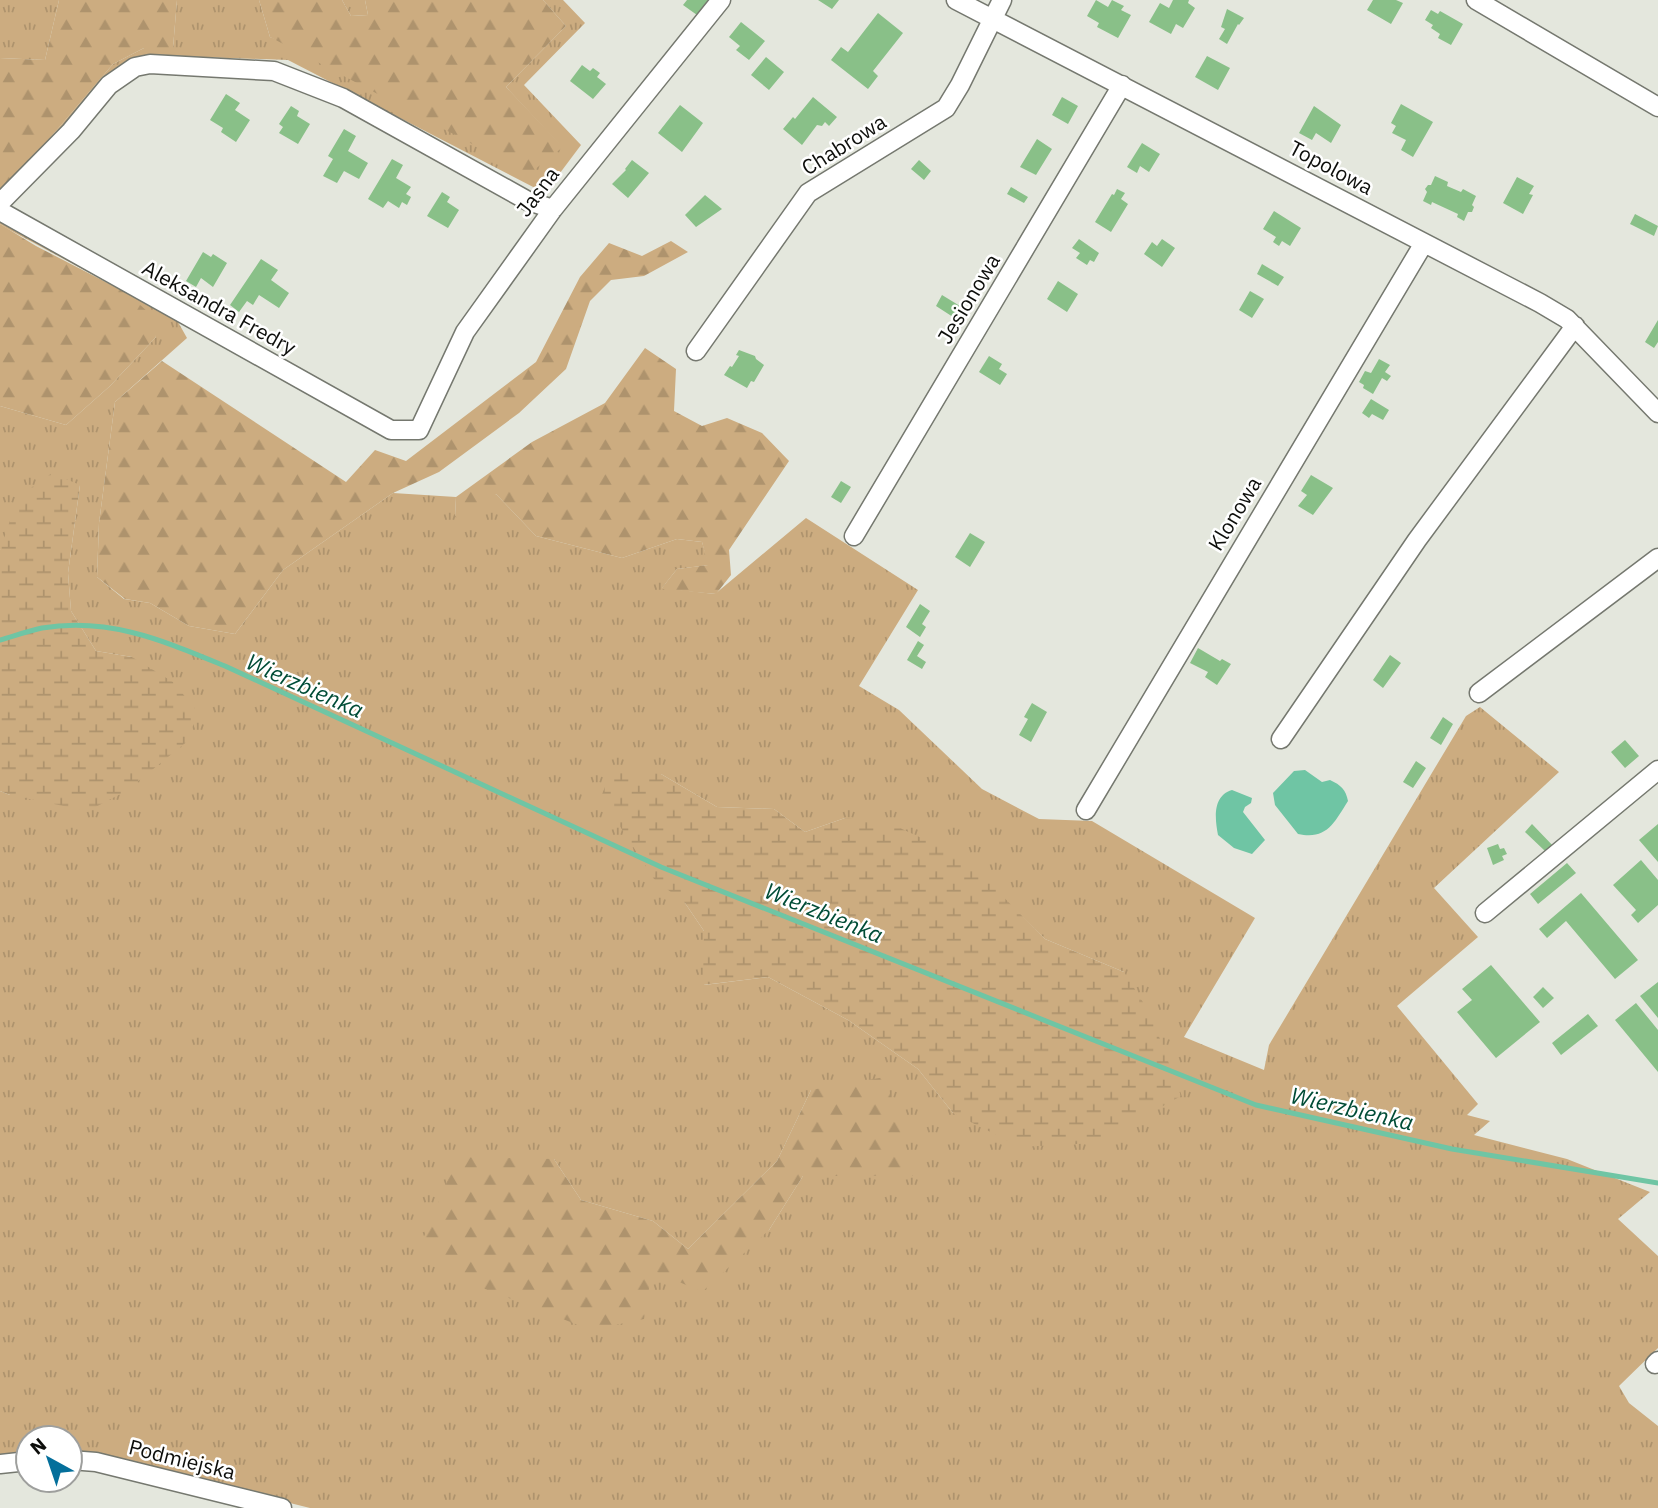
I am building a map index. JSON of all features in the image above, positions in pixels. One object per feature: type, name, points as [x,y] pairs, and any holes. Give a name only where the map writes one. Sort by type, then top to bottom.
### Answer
[{"type":"street","name":"Jasna","points":[[419,430],[465,332],[553,209],[721,0]]},
{"type":"street","name":"Topolowa","points":[[956,0],[1540,303],[1575,326],[1658,413]]},
{"type":"street","name":"Chabrowa","points":[[696,351],[808,194],[946,108],[1002,0]]},
{"type":"street","points":[[1476,0],[1658,107]]},
{"type":"street","points":[[0,203],[71,131],[109,85],[135,67],[150,64],[274,71],[343,98],[528,201],[553,209]]},
{"type":"street","name":"Jesionowa","points":[[854,536],[1122,85]]},
{"type":"street","name":"Aleksandra Fredry","points":[[0,211],[391,430],[419,430]]},
{"type":"street","name":"Klonowa","points":[[1087,810],[1424,243]]},
{"type":"street","points":[[1281,739],[1417,540],[1575,326]]},
{"type":"street","points":[[1479,693],[1658,558]]},
{"type":"street","points":[[1485,913],[1658,770]]},
{"type":"street","name":"Podmiejska","points":[[84,1461],[282,1508]]},
{"type":"green space","points":[[0,0],[59,0],[45,60],[0,58]]},
{"type":"green space","points":[[59,0],[177,0],[173,48],[144,48],[113,64],[0,192],[0,58],[45,60]]},
{"type":"green space","points":[[177,0],[259,0],[270,37],[562,147],[506,87],[566,26],[543,0],[563,0],[585,23],[524,85],[581,145],[557,177],[537,189],[288,60],[144,55],[118,67],[68,127],[38,152],[113,64],[144,48],[173,48]]},
{"type":"green space","points":[[259,0],[342,0],[351,16],[368,15],[365,0],[543,0],[566,26],[506,87],[563,147],[529,174],[270,37]]},
{"type":"green space","points":[[342,0],[365,0],[368,15],[351,16]]},
{"type":"green space","points":[[0,216],[169,306],[187,338],[115,402],[99,523],[97,577],[124,599],[150,603],[189,626],[235,634],[283,570],[393,493],[456,497],[455,517],[496,494],[536,536],[622,558],[677,539],[702,542],[709,565],[677,569],[662,588],[715,594],[806,518],[918,590],[859,686],[899,710],[982,789],[1039,819],[1092,821],[1255,918],[1184,1037],[1264,1070],[1269,1045],[1466,716],[1480,707],[1559,772],[1434,888],[1478,937],[1397,1006],[1478,1104],[1467,1115],[1490,1121],[1474,1135],[1567,1159],[1650,1192],[1618,1219],[1658,1256],[1658,1348],[1619,1386],[1629,1403],[1658,1426],[1658,1508],[310,1508],[84,1452],[84,1424],[14,1424],[14,1454],[0,1456],[0,791],[10,795],[132,657],[96,651],[71,611],[68,573],[80,485],[0,550],[0,406],[66,425],[110,386],[156,337],[127,293],[0,224]],"holes":[[[661,774],[717,807],[774,809],[805,832],[845,818],[1008,903],[1045,939],[1124,972],[953,1113],[918,1069],[848,1020],[768,977],[704,985],[704,931],[685,903]],[[811,1090],[912,1176],[803,1176],[769,1230],[652,1270],[424,1239],[554,1159],[581,1200],[653,1221],[688,1249],[777,1161]]]},
{"type":"green space","points":[[0,224],[36,246],[127,293],[149,313],[156,337],[110,386],[66,425],[0,406]]},
{"type":"green space","points":[[671,241],[688,252],[644,276],[611,280],[590,301],[566,369],[519,413],[439,472],[393,493],[283,570],[235,634],[189,626],[150,603],[125,599],[97,577],[99,523],[115,402],[162,361],[346,482],[375,450],[406,461],[536,362],[580,277],[609,243],[642,256]]},
{"type":"green space","points":[[645,348],[676,369],[674,411],[702,426],[727,418],[762,433],[789,461],[729,550],[731,575],[716,594],[661,589],[677,569],[708,565],[702,542],[677,539],[622,558],[536,536],[496,494],[475,522],[455,517],[456,497],[532,442],[605,403]]},
{"type":"green space","points":[[52,473],[80,485],[68,573],[71,611],[96,651],[132,657],[173,682],[197,711],[189,740],[126,791],[88,811],[0,791],[0,550],[18,497]]},
{"type":"green space","points":[[612,769],[661,774],[717,807],[774,809],[805,832],[845,818],[889,823],[965,858],[1045,939],[1124,972],[1151,1015],[1181,1096],[1096,1143],[1020,1147],[953,1113],[918,1069],[848,1020],[768,977],[703,985],[704,931],[685,903],[654,879],[601,797]]},
{"type":"green space","points":[[885,1077],[913,1176],[803,1176],[769,1230],[702,1292],[652,1270],[644,1319],[591,1330],[480,1287],[423,1239],[457,1157],[554,1159],[581,1200],[653,1221],[688,1249],[777,1161],[811,1090]]},
{"type":"shaded area","points":[[1305,770],[1322,782],[1330,780],[1337,784],[1348,801],[1329,828],[1308,835],[1298,834],[1275,805],[1273,793],[1294,771]]},
{"type":"shaded area","points":[[1232,790],[1252,798],[1243,812],[1265,840],[1252,854],[1234,848],[1218,835],[1216,809],[1221,797]]},
{"type":"building","points":[[687,0],[708,0],[697,15],[683,5]]},
{"type":"building","points":[[818,0],[839,0],[832,9]]},
{"type":"building","points":[[1096,0],[1108,7],[1112,0],[1124,6],[1121,10],[1131,15],[1118,38],[1097,27],[1099,23],[1087,16]]},
{"type":"building","points":[[1173,0],[1189,0],[1188,3],[1195,8],[1183,28],[1176,24],[1171,34],[1149,22],[1160,3],[1169,8]]},
{"type":"building","points":[[1373,0],[1396,0],[1403,3],[1391,24],[1367,10]]},
{"type":"building","points":[[1227,9],[1244,18],[1227,44],[1219,39],[1225,29],[1221,27]]},
{"type":"building","points":[[1431,10],[1438,14],[1440,11],[1463,24],[1451,45],[1438,38],[1440,34],[1425,20]]},
{"type":"building","points":[[878,13],[903,33],[873,71],[878,76],[868,89],[831,60],[841,47],[848,52]]},
{"type":"building","points":[[741,22],[765,41],[749,60],[736,50],[740,46],[729,37]]},
{"type":"building","points":[[1207,56],[1230,68],[1218,90],[1195,77]]},
{"type":"building","points":[[766,57],[784,72],[769,90],[751,75]]},
{"type":"building","points":[[582,65],[590,71],[593,68],[600,73],[597,77],[606,84],[593,99],[570,81]]},
{"type":"building","points":[[226,94],[240,103],[235,110],[250,120],[236,142],[221,132],[223,128],[210,120]]},
{"type":"building","points":[[813,97],[837,117],[829,126],[825,122],[822,126],[817,125],[802,145],[783,129]]},
{"type":"building","points":[[1062,97],[1078,106],[1068,124],[1052,115]]},
{"type":"building","points":[[1401,104],[1433,122],[1413,157],[1401,150],[1406,140],[1392,133],[1396,126],[1391,123]]},
{"type":"building","points":[[680,105],[703,123],[682,152],[658,133]]},
{"type":"building","points":[[291,106],[299,111],[297,116],[310,124],[298,144],[279,133],[283,127],[279,124]]},
{"type":"building","points":[[1314,106],[1341,125],[1331,143],[1316,133],[1312,140],[1299,133]]},
{"type":"building","points":[[344,129],[356,136],[348,151],[368,163],[359,179],[344,171],[337,183],[323,176],[333,159],[328,156]]},
{"type":"building","points":[[1037,139],[1052,149],[1036,175],[1020,167]]},
{"type":"building","points":[[1142,143],[1160,154],[1149,172],[1140,166],[1137,173],[1127,167]]},
{"type":"building","points":[[392,159],[403,165],[396,178],[411,187],[406,194],[411,197],[407,205],[402,202],[399,208],[388,201],[383,208],[368,199]]},
{"type":"building","points":[[632,160],[649,173],[628,198],[612,184]]},
{"type":"building","points":[[919,160],[931,171],[924,180],[911,169]]},
{"type":"building","points":[[1435,176],[1448,182],[1447,186],[1461,192],[1463,189],[1476,196],[1472,212],[1468,212],[1464,221],[1457,217],[1458,214],[1432,202],[1431,205],[1423,201],[1427,192],[1425,189],[1431,185]]},
{"type":"building","points":[[1517,177],[1534,186],[1529,194],[1533,195],[1523,214],[1503,203]]},
{"type":"building","points":[[1011,187],[1028,197],[1024,203],[1007,194]]},
{"type":"building","points":[[1117,189],[1125,193],[1121,199],[1128,204],[1111,232],[1095,222]]},
{"type":"building","points":[[442,192],[450,197],[447,202],[459,210],[448,228],[427,216]]},
{"type":"building","points":[[705,195],[722,209],[696,227],[685,215]]},
{"type":"building","points":[[1274,211],[1301,228],[1290,246],[1282,241],[1279,246],[1273,242],[1276,237],[1263,229]]},
{"type":"building","points":[[1635,214],[1658,226],[1654,236],[1630,224]]},
{"type":"building","points":[[1079,239],[1099,253],[1094,262],[1090,260],[1087,265],[1076,258],[1080,253],[1072,248]]},
{"type":"building","points":[[1162,239],[1175,248],[1162,267],[1144,254],[1152,242],[1157,246]]},
{"type":"building","points":[[203,252],[211,257],[213,254],[227,263],[213,287],[201,278],[196,287],[186,281]]},
{"type":"building","points":[[261,259],[278,270],[271,280],[289,293],[279,308],[259,295],[253,305],[247,301],[239,312],[230,305]]},
{"type":"building","points":[[1262,264],[1284,277],[1278,286],[1257,274]]},
{"type":"building","points":[[1058,281],[1078,294],[1067,312],[1047,299]]},
{"type":"building","points":[[1250,291],[1264,299],[1252,318],[1239,310]]},
{"type":"building","points":[[942,295],[960,306],[953,317],[936,306]]},
{"type":"building","points":[[1658,320],[1658,342],[1654,348],[1645,342]]},
{"type":"building","points":[[739,350],[755,356],[764,365],[747,388],[724,375],[739,356],[736,355]]},
{"type":"building","points":[[989,356],[1002,364],[999,369],[1007,374],[1000,385],[979,372]]},
{"type":"building","points":[[1379,359],[1390,365],[1385,372],[1391,376],[1387,381],[1382,378],[1373,394],[1359,382],[1365,371],[1371,373]]},
{"type":"building","points":[[1371,399],[1389,410],[1383,420],[1372,414],[1369,418],[1362,413]]},
{"type":"building","points":[[1311,475],[1333,488],[1313,515],[1298,506],[1307,495],[1301,491]]},
{"type":"building","points":[[841,481],[851,487],[841,503],[831,497]]},
{"type":"building","points":[[970,533],[985,542],[970,567],[955,557]]},
{"type":"building","points":[[920,604],[930,611],[922,624],[926,627],[920,637],[906,627]]},
{"type":"building","points":[[918,641],[924,645],[917,656],[926,662],[922,669],[907,660]]},
{"type":"building","points":[[1198,648],[1231,664],[1217,685],[1205,677],[1208,672],[1190,663]]},
{"type":"building","points":[[1390,655],[1401,663],[1383,688],[1373,680]]},
{"type":"building","points":[[1032,703],[1047,712],[1031,742],[1019,735],[1028,719],[1024,717]]},
{"type":"building","points":[[1443,717],[1453,724],[1441,745],[1430,738]]},
{"type":"building","points":[[1625,740],[1639,756],[1625,768],[1611,752]]},
{"type":"building","points":[[1416,761],[1426,768],[1413,788],[1403,782]]},
{"type":"building","points":[[1532,824],[1556,849],[1551,853],[1545,851],[1525,832]]},
{"type":"building","points":[[1658,824],[1658,862],[1639,840]]},
{"type":"building","points":[[1498,844],[1507,854],[1502,856],[1504,860],[1493,865],[1487,848]]},
{"type":"building","points":[[1641,860],[1658,880],[1658,905],[1638,923],[1631,915],[1636,910],[1613,885]]},
{"type":"building","points":[[1567,863],[1576,873],[1538,904],[1530,894]]},
{"type":"building","points":[[1581,893],[1638,960],[1615,979],[1566,921],[1547,938],[1539,929]]},
{"type":"building","points":[[1491,965],[1540,1022],[1496,1058],[1457,1012],[1472,1000],[1462,989]]},
{"type":"building","points":[[1658,982],[1658,1018],[1640,996]]},
{"type":"building","points":[[1543,987],[1554,998],[1543,1008],[1533,997]]},
{"type":"building","points":[[1636,1003],[1658,1030],[1658,1072],[1615,1020]]},
{"type":"building","points":[[1588,1014],[1598,1026],[1561,1055],[1552,1043]]},
{"type":"waterway","name":"Wierzbienka","points":[[0,640],[42,628],[91,626],[136,634],[180,648],[225,666],[661,867],[1256,1105],[1452,1149],[1658,1183]]}]
